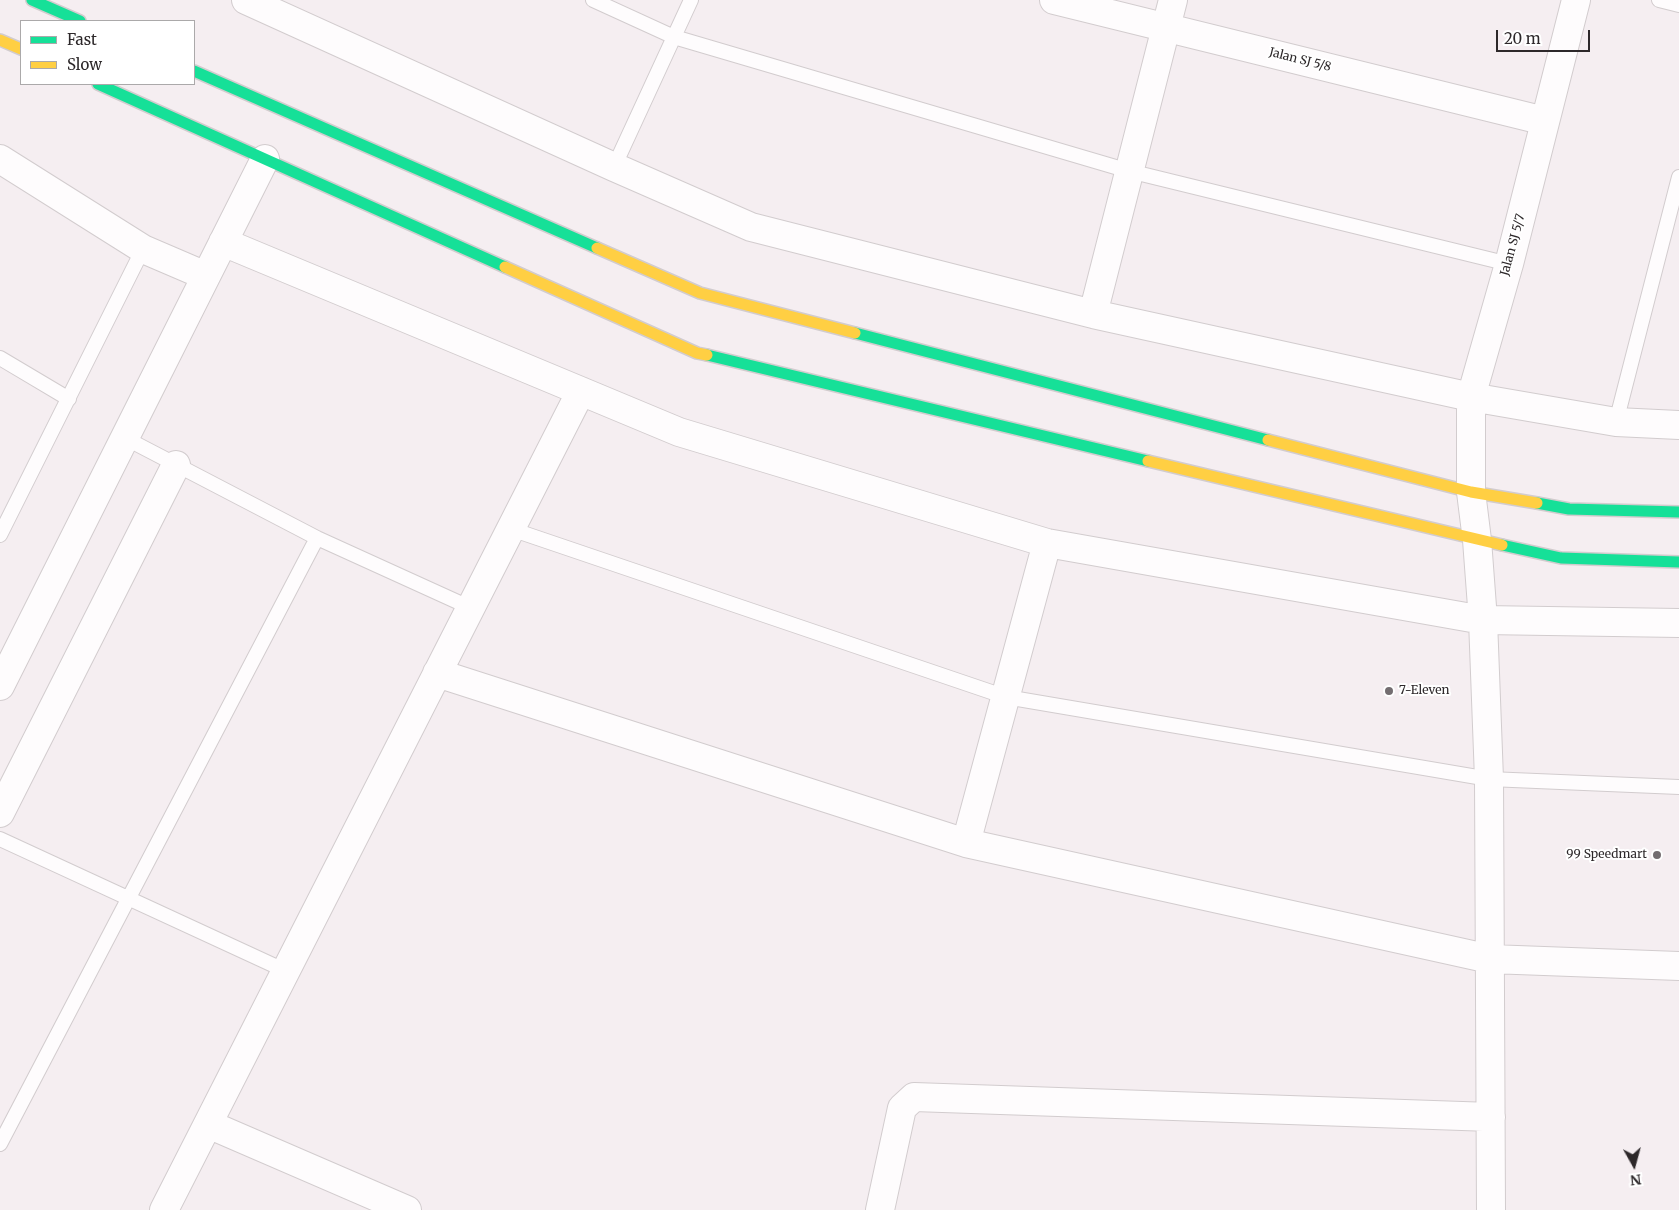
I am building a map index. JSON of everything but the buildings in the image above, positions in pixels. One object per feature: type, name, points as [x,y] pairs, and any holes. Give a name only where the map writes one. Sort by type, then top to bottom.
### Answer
[{"type":"street","points":[[32,0],[78,20]]},
{"type":"street","points":[[247,0],[614,167],[751,227],[1092,314],[1471,397],[1616,422],[1679,425]]},
{"type":"street","name":"Jalan SJ 5/8","points":[[1054,0],[1545,121]]},
{"type":"street","points":[[1092,314],[1173,0]]},
{"type":"street","name":"Jalan SJ 5/7","points":[[1491,1210],[1489,779],[1483,620],[1471,492],[1471,397],[1509,264],[1576,0]]},
{"type":"street","points":[[0,40],[20,49]]},
{"type":"street","points":[[195,71],[700,293],[1471,492],[1569,509],[1679,512]]},
{"type":"street","points":[[100,85],[697,353],[1477,540],[1561,558],[1679,562]]},
{"type":"street","points":[[0,159],[144,249],[206,276]]},
{"type":"street","points":[[0,686],[265,159]]},
{"type":"street","points":[[223,242],[680,432],[1047,543],[1483,620],[1679,623]]},
{"type":"street","points":[[164,1210],[580,391]]},
{"type":"street","points":[[0,813],[176,465]]},
{"type":"street","points":[[966,844],[1047,543]]},
{"type":"street","points":[[437,673],[966,844],[1490,960],[1679,966]]},
{"type":"street","points":[[880,1210],[902,1108],[914,1097],[1491,1117]]},
{"type":"street","points":[[208,1124],[407,1210]]},
{"type":"lane","points":[[593,0],[674,37],[1129,171],[1509,264]]},
{"type":"lane","points":[[614,167],[691,0]]},
{"type":"lane","points":[[1659,0],[1679,5]]},
{"type":"lane","points":[[1616,422],[1679,177]]},
{"type":"lane","points":[[0,536],[144,249]]},
{"type":"lane","points":[[0,358],[69,399]]},
{"type":"lane","points":[[124,438],[317,538],[471,608]]},
{"type":"lane","points":[[510,529],[1006,697],[1489,779],[1679,787]]},
{"type":"lane","points":[[0,1144],[317,538]]},
{"type":"lane","points":[[0,839],[286,970]]},
{"type":"traffic: fast","points":[[32,0],[78,20]]},
{"type":"traffic: fast","points":[[195,71],[597,248]]},
{"type":"traffic: fast","points":[[100,85],[505,267]]},
{"type":"traffic: fast","points":[[855,333],[1268,440]]},
{"type":"traffic: fast","points":[[707,355],[1148,461]]},
{"type":"traffic: fast","points":[[1537,503],[1569,509],[1679,512]]},
{"type":"traffic: fast","points":[[1502,545],[1561,558],[1679,562]]},
{"type":"traffic: slow","points":[[0,40],[20,49]]},
{"type":"traffic: slow","points":[[597,248],[700,293],[855,333]]},
{"type":"traffic: slow","points":[[505,267],[697,353],[707,355]]},
{"type":"traffic: slow","points":[[1268,440],[1471,492],[1537,503]]},
{"type":"traffic: slow","points":[[1148,461],[1502,545]]},
{"type":"place","name":"7-Eleven","points":[[1389,691]]},
{"type":"place","name":"99 Speedmart","points":[[1657,855]]}]
